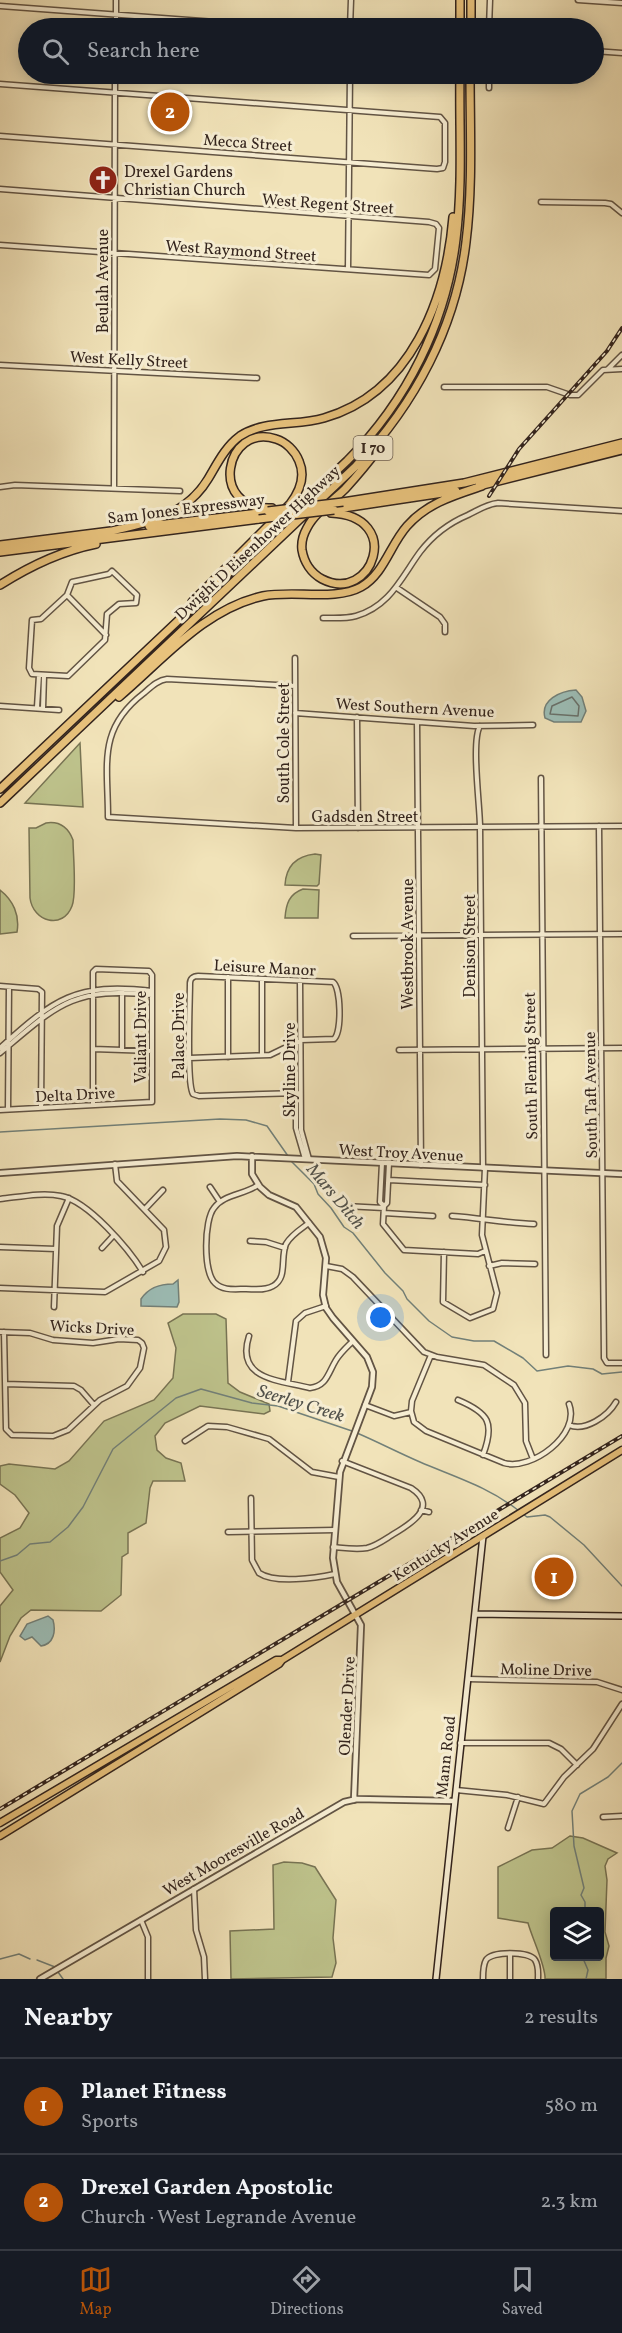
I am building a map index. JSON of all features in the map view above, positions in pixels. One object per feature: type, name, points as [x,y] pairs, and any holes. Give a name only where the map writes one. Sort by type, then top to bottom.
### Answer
[{"type":"highway","points":[[460,0],[460,18]]},
{"type":"highway","points":[[471,0],[471,18]]},
{"type":"highway","name":"Dwight D Eisenhower Highway","points":[[0,789],[353,454],[378,426],[399,396],[429,340],[447,286],[456,236],[460,84]]},
{"type":"highway","name":"Dwight D Eisenhower Highway","points":[[0,803],[356,466],[389,429],[402,410],[422,379],[436,350],[450,314],[461,273],[469,211],[470,84]]},
{"type":"highway","points":[[106,532],[154,521],[178,510],[201,489],[225,451],[243,434],[263,427],[306,422],[336,414],[362,401],[394,375],[418,341],[435,302],[450,245],[459,172]]},
{"type":"highway","points":[[333,511],[356,517],[366,525],[373,538],[375,549],[372,562],[363,574],[352,582],[342,584],[329,582],[312,572],[303,553],[304,535],[312,520],[350,483],[382,445],[398,424],[402,410]]},
{"type":"highway","points":[[151,646],[167,625],[290,504],[298,491],[302,470],[294,452],[279,440],[268,437],[256,438],[236,452],[231,464],[230,480],[234,491],[245,502],[259,508],[270,509]]},
{"type":"highway","name":"Sam Jones Expressway","points":[[0,545],[270,509],[343,502],[474,481],[622,443]]},
{"type":"highway","points":[[333,511],[482,486],[622,450]]},
{"type":"highway","points":[[84,723],[219,613],[266,596],[292,592],[341,593],[360,587],[378,572],[400,535],[415,517],[440,501],[482,486]]},
{"type":"highway","name":"Sam Jones Expressway","points":[[0,552],[333,511]]},
{"type":"highway","points":[[0,585],[57,555],[133,535]]},
{"type":"main road","name":"Kentucky Avenue","points":[[0,1836],[622,1450]]},
{"type":"main road","name":"Mann Road","points":[[436,1979],[483,1536]]},
{"type":"main road","points":[[474,1614],[622,1616]]},
{"type":"main road","name":"Kentucky Avenue","points":[[0,1823],[276,1660],[282,1660]]},
{"type":"street","points":[[116,0],[116,15]]},
{"type":"street","points":[[350,18],[351,0]]},
{"type":"street","points":[[489,18],[490,0]]},
{"type":"street","points":[[579,0],[622,3]]},
{"type":"street","points":[[0,6],[158,18]]},
{"type":"street","points":[[604,52],[622,53]]},
{"type":"street","points":[[0,84],[350,110]]},
{"type":"street","name":"Beulah Avenue","points":[[114,488],[115,84]]},
{"type":"street","points":[[348,269],[350,84]]},
{"type":"street","name":"Mecca Street","points":[[0,136],[442,169],[446,159],[446,123],[443,118],[350,110]]},
{"type":"street","name":"West Regent Street","points":[[0,189],[429,222],[438,226]]},
{"type":"street","points":[[541,202],[606,203],[622,213]]},
{"type":"street","name":"West Raymond Street","points":[[0,245],[431,274],[435,269],[438,226]]},
{"type":"street","points":[[608,369],[622,355]]},
{"type":"street","name":"West Kelly Street","points":[[0,365],[257,378]]},
{"type":"street","points":[[444,387],[547,387],[568,395],[578,395],[599,372],[608,369],[622,369]]},
{"type":"street","points":[[0,487],[180,491]]},
{"type":"street","points":[[323,618],[346,618],[373,609],[384,602],[397,588],[419,553],[431,539],[452,523],[488,505],[498,503],[622,511]]},
{"type":"street","points":[[112,571],[137,595],[136,603],[119,604],[107,614],[105,640],[68,676],[32,674],[29,669],[32,620],[41,619],[67,595],[72,582],[112,571]]},
{"type":"street","points":[[397,588],[440,617],[445,624],[445,632]]},
{"type":"street","points":[[67,595],[106,635]]},
{"type":"street","name":"South Cole Street","points":[[296,658],[296,828]]},
{"type":"street","points":[[37,708],[42,675]]},
{"type":"street","points":[[42,675],[43,708]]},
{"type":"street","name":"Gadsden Street","points":[[295,686],[164,679],[145,692],[125,710],[111,731],[107,748],[108,817],[296,828],[622,826]]},
{"type":"street","points":[[0,706],[59,710]]},
{"type":"street","name":"West Southern Avenue","points":[[295,713],[480,726],[533,725]]},
{"type":"street","points":[[357,717],[358,828]]},
{"type":"street","name":"Westbrook Avenue","points":[[417,722],[422,1165]]},
{"type":"street","name":"Denison Street","points":[[444,1252],[442,1301],[470,1318],[493,1309],[497,1293],[482,1235],[484,1168],[480,827],[477,766],[480,726]]},
{"type":"street","name":"South Fleming Street","points":[[541,778],[546,1355]]},
{"type":"street","name":"South Taft Avenue","points":[[599,826],[604,1358],[607,1363],[622,1363]]},
{"type":"street","points":[[353,936],[622,934]]},
{"type":"street","name":"Valiant Drive","points":[[92,992],[94,970],[150,972],[152,1102]]},
{"type":"street","name":"Leisure Manor","points":[[192,978],[196,976],[228,977],[336,984],[339,989],[339,1023],[336,1037],[331,1040],[301,1040]]},
{"type":"street","points":[[228,977],[228,1057]]},
{"type":"street","name":"Palace Drive","points":[[192,978],[190,983],[190,1089],[193,1094],[199,1096],[298,1093]]},
{"type":"street","points":[[262,979],[262,1055]]},
{"type":"street","name":"Skyline Drive","points":[[300,980],[301,1040],[298,1093],[301,1130],[307,1159]]},
{"type":"street","points":[[0,987],[40,990],[41,1108]]},
{"type":"street","points":[[8,1109],[9,987]]},
{"type":"street","points":[[122,990],[122,1050]]},
{"type":"street","points":[[0,1053],[41,1014],[70,996],[122,990],[152,993]]},
{"type":"street","points":[[92,992],[93,1105]]},
{"type":"street","points":[[190,1058],[272,1054],[301,1040]]},
{"type":"street","points":[[0,1048],[9,1043]]},
{"type":"street","points":[[399,1050],[622,1048]]},
{"type":"street","points":[[93,1050],[152,1051]]},
{"type":"street","name":"Delta Drive","points":[[0,1110],[152,1102]]},
{"type":"street","name":"West Troy Avenue","points":[[0,1173],[219,1156],[252,1156],[622,1174]]},
{"type":"street","points":[[252,1156],[252,1174],[258,1185],[269,1195],[295,1206],[323,1243],[326,1266],[323,1292],[326,1306],[330,1315],[369,1360],[374,1372],[373,1384],[342,1461],[333,1547],[334,1574],[356,1614]]},
{"type":"street","points":[[382,1163],[380,1202],[384,1209]]},
{"type":"street","points":[[389,1163],[384,1227],[404,1250],[478,1254],[485,1251]]},
{"type":"street","points":[[0,1288],[105,1292],[159,1261],[164,1254],[166,1243],[162,1227],[117,1181],[115,1164]]},
{"type":"street","points":[[389,1180],[484,1185]]},
{"type":"street","points":[[258,1185],[247,1192],[220,1202],[213,1209],[209,1218],[207,1254],[208,1271],[214,1282],[228,1289],[271,1287],[282,1275],[285,1248],[291,1237],[309,1223]]},
{"type":"street","points":[[210,1187],[220,1202]]},
{"type":"street","points":[[145,1209],[163,1190]]},
{"type":"street","points":[[0,1199],[50,1195],[69,1198],[81,1205],[114,1235],[131,1253],[143,1272]]},
{"type":"street","points":[[54,1307],[58,1222],[69,1198]]},
{"type":"street","points":[[345,1206],[433,1216]]},
{"type":"street","points":[[452,1216],[483,1218],[500,1223],[534,1224]]},
{"type":"street","points":[[102,1248],[114,1235]]},
{"type":"street","points":[[250,1241],[266,1242],[285,1248]]},
{"type":"street","points":[[0,1247],[56,1249]]},
{"type":"street","points":[[489,1266],[502,1263],[535,1264]]},
{"type":"street","points":[[326,1266],[342,1269],[353,1277],[417,1347],[430,1355],[484,1365],[514,1385],[524,1401],[526,1441],[533,1459]]},
{"type":"street","points":[[210,1287],[214,1282]]},
{"type":"street","points":[[288,1382],[296,1321],[304,1313],[326,1306]]},
{"type":"street","points":[[2,1332],[6,1429],[12,1435],[53,1436],[63,1433],[94,1405],[81,1390],[74,1386],[5,1384]]},
{"type":"street","name":"Wicks Drive","points":[[2,1332],[30,1333],[53,1340],[93,1342],[119,1339],[138,1340],[142,1343],[144,1348],[140,1368],[127,1386],[94,1405]]},
{"type":"street","points":[[249,1336],[246,1355],[250,1368],[259,1373],[310,1388],[321,1385],[327,1379],[340,1354],[353,1341]]},
{"type":"street","points":[[430,1355],[412,1399],[411,1412],[414,1422],[422,1429],[512,1466],[524,1464],[558,1443],[569,1425],[572,1413],[569,1404]]},
{"type":"street","points":[[458,1400],[479,1409],[487,1420],[490,1434],[483,1455]]},
{"type":"street","points":[[569,1425],[579,1428],[586,1426],[610,1410],[616,1402]]},
{"type":"street","points":[[365,1405],[394,1416],[411,1412]]},
{"type":"street","points":[[185,1441],[208,1426],[227,1427],[269,1439],[312,1472],[339,1478]]},
{"type":"street","points":[[333,1547],[361,1549],[372,1546],[415,1521],[421,1510],[421,1499],[414,1489],[342,1461]]},
{"type":"street","points":[[251,1498],[253,1563],[257,1571],[273,1579],[315,1578],[334,1574]]},
{"type":"street","points":[[421,1510],[429,1512]]},
{"type":"street","points":[[228,1532],[335,1530]]},
{"type":"street","name":"Olender Drive","points":[[354,1800],[361,1625],[356,1614]]},
{"type":"street","name":"Moline Drive","points":[[467,1679],[597,1682],[622,1690]]},
{"type":"street","points":[[455,1790],[518,1797],[544,1804],[561,1780],[595,1746],[622,1704]]},
{"type":"street","points":[[460,1743],[549,1743],[561,1749],[577,1764]]},
{"type":"street","points":[[508,1828],[518,1797]]},
{"type":"street","name":"West Mooresville Road","points":[[40,1979],[340,1804],[354,1800],[454,1801]]},
{"type":"street","points":[[603,1817],[622,1816]]},
{"type":"street","points":[[194,1889],[196,1930],[204,1955],[205,1979]]},
{"type":"street","points":[[141,1920],[148,1937],[148,1979]]},
{"type":"street","points":[[483,1979],[484,1965],[488,1958],[495,1954],[526,1954],[533,1958],[538,1965],[538,1979]]},
{"type":"street","points":[[510,1954],[510,1979]]},
{"type":"green space","points":[[80,743],[83,807],[25,803]]},
{"type":"green space","points":[[46,823],[62,826],[73,840],[75,884],[72,906],[68,914],[56,920],[49,920],[37,913],[30,898],[29,828],[36,828]]},
{"type":"green space","points":[[321,855],[319,884],[317,886],[285,885],[287,873],[293,864],[302,857]]},
{"type":"green space","points":[[303,889],[319,890],[318,918],[285,918],[289,900]]},
{"type":"green space","points":[[0,890],[9,898],[14,908],[17,932],[0,934]]},
{"type":"green space","points":[[183,1314],[216,1314],[226,1319],[228,1383],[240,1392],[269,1404],[270,1411],[264,1414],[200,1406],[165,1423],[155,1436],[157,1450],[166,1458],[181,1463],[185,1481],[153,1481],[150,1488],[146,1523],[128,1533],[128,1553],[122,1557],[121,1595],[101,1611],[31,1610],[21,1618],[10,1636],[0,1662],[0,1606],[13,1590],[0,1572],[0,1538],[20,1528],[29,1513],[15,1495],[0,1484],[0,1466],[9,1464],[55,1469],[69,1461],[104,1421],[154,1400],[173,1378],[176,1348],[168,1323]]},
{"type":"green space","points":[[570,1836],[583,1838],[617,1853],[608,1859],[605,1866],[607,1880],[605,1932],[609,1946],[606,1958],[606,1979],[545,1979],[528,1923],[498,1918],[498,1867],[532,1850],[552,1848]]},
{"type":"green space","points":[[284,1862],[302,1863],[315,1867],[336,1900],[333,1938],[336,1963],[332,1977],[231,1979],[230,1931],[274,1929],[273,1865]]},
{"type":"water","points":[[576,690],[582,697],[586,711],[581,722],[554,722],[545,718],[545,706],[548,701],[564,692]]},
{"type":"water","points":[[178,1280],[179,1302],[177,1307],[141,1306],[141,1299],[151,1289],[173,1284]]},
{"type":"water","points":[[48,1616],[53,1620],[54,1628],[49,1643],[41,1646],[32,1637],[25,1640],[20,1636],[27,1624]]},
{"type":"waterway","name":"Mars Ditch","points":[[0,1132],[220,1119],[246,1120],[267,1126],[288,1156]]},
{"type":"waterway","name":"Mars Ditch","points":[[290,1160],[314,1184],[318,1194],[344,1227],[353,1233],[385,1273],[403,1291],[407,1299],[429,1321],[452,1337],[474,1341],[494,1341],[523,1358],[537,1371],[568,1366],[593,1369],[602,1374],[622,1372]]},
{"type":"waterway","name":"Seerley Creek","points":[[0,1561],[17,1555],[30,1544],[50,1542],[68,1527],[83,1507],[113,1449],[176,1398],[201,1389],[252,1403],[278,1406],[352,1431]]},
{"type":"waterway","name":"Seerley Creek","points":[[357,1433],[484,1489],[519,1511]]},
{"type":"waterway","name":"Seerley Creek","points":[[523,1514],[527,1517],[545,1515],[550,1517],[584,1545],[622,1586]]},
{"type":"waterway","points":[[585,1907],[581,1895],[584,1888],[574,1846],[572,1811],[580,1794],[608,1777],[622,1763]]},
{"type":"waterway","points":[[0,1959],[19,1954],[30,1959]]},
{"type":"waterway","points":[[37,1960],[55,1967]]},
{"type":"waterway","points":[[584,1961],[588,1970],[586,1979]]},
{"type":"waterway","points":[[58,1972],[63,1979]]},
{"type":"railway","points":[[489,496],[519,449],[607,351],[622,328]]},
{"type":"railway","points":[[0,1809],[622,1436]]},
{"type":"place","name":"Drexel Garden Apostolic","points":[[170,112]]},
{"type":"place","name":"Drexel Gardens Christian Church","points":[[103,180]]},
{"type":"place","name":"Planet Fitness","points":[[554,1577]]}]
